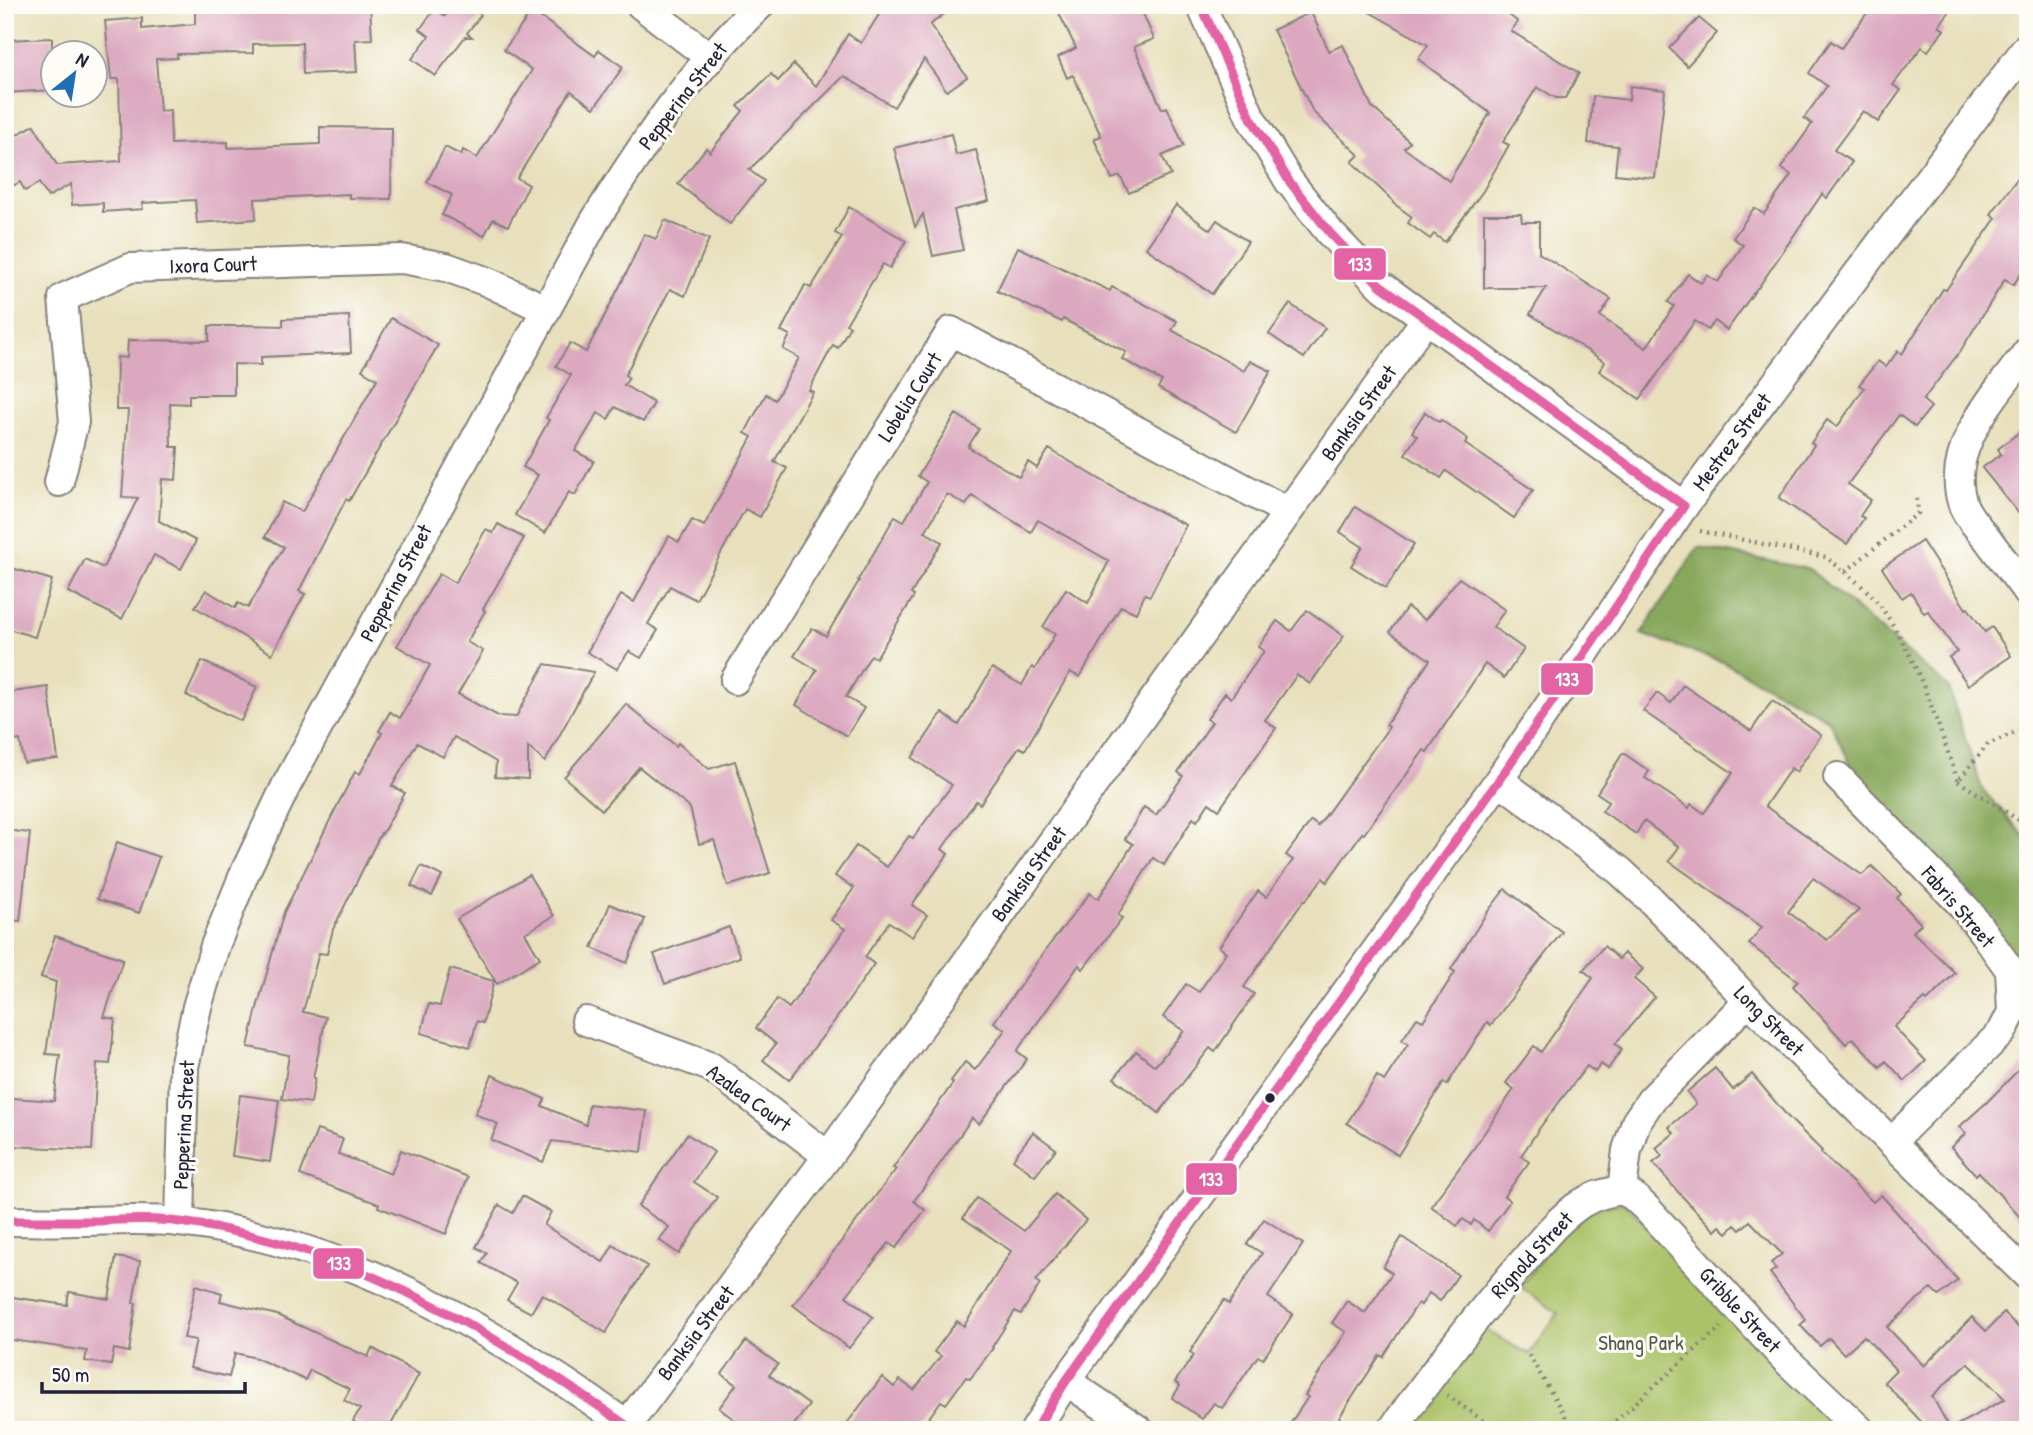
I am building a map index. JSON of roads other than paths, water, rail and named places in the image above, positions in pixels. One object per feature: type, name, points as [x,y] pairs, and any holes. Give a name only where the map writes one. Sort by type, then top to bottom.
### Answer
[{"type":"street","points":[[641,5],[711,58]]},
{"type":"street","name":"Pepperina Street","points":[[180,1222],[184,1067],[197,1007],[215,946],[245,872],[287,785],[594,222],[634,158],[672,105],[760,5]]},
{"type":"street","points":[[1200,5],[1251,118],[1289,181],[1330,233],[1380,285],[1684,506]]},
{"type":"street","name":"Mestrez Street","points":[[1035,1430],[1066,1381],[1499,780],[1684,506],[2028,46]]},
{"type":"street","name":"Ixora Court","points":[[59,482],[74,422],[63,298],[130,268],[402,259],[446,267],[488,282],[545,309]]},
{"type":"street","name":"Banksia Street","points":[[630,1427],[828,1156],[1426,319]]},
{"type":"street","name":"Lobelia Court","points":[[736,680],[951,331],[1288,512]]},
{"type":"street","points":[[2028,351],[1970,435],[1960,458],[1959,481],[1962,502],[1970,517],[2028,593]]},
{"type":"street","name":"Fabris Street","points":[[1838,777],[1967,910],[2010,970],[2012,1012],[2003,1032],[1891,1142]]},
{"type":"street","name":"Long Street","points":[[1499,780],[1620,871],[2028,1276]]},
{"type":"street","points":[[1622,1190],[1627,1150],[1636,1122],[1651,1100],[1748,1001]]},
{"type":"street","name":"Azalea Court","points":[[586,1021],[711,1067],[828,1156]]},
{"type":"street","name":"Gribble Street","points":[[1622,1190],[1647,1209],[1783,1357],[1860,1430]]},
{"type":"street","name":"Rignold Street","points":[[1392,1430],[1427,1381],[1542,1238],[1564,1216],[1584,1202],[1601,1194],[1622,1190]]},
{"type":"street","points":[[5,1221],[135,1219],[180,1222],[249,1233],[301,1248],[358,1269],[458,1317],[504,1343],[630,1427]]},
{"type":"street","points":[[1066,1381],[1139,1430]]},
{"type":"park label","name":"Shang Park","points":[[1641,1343]]}]
